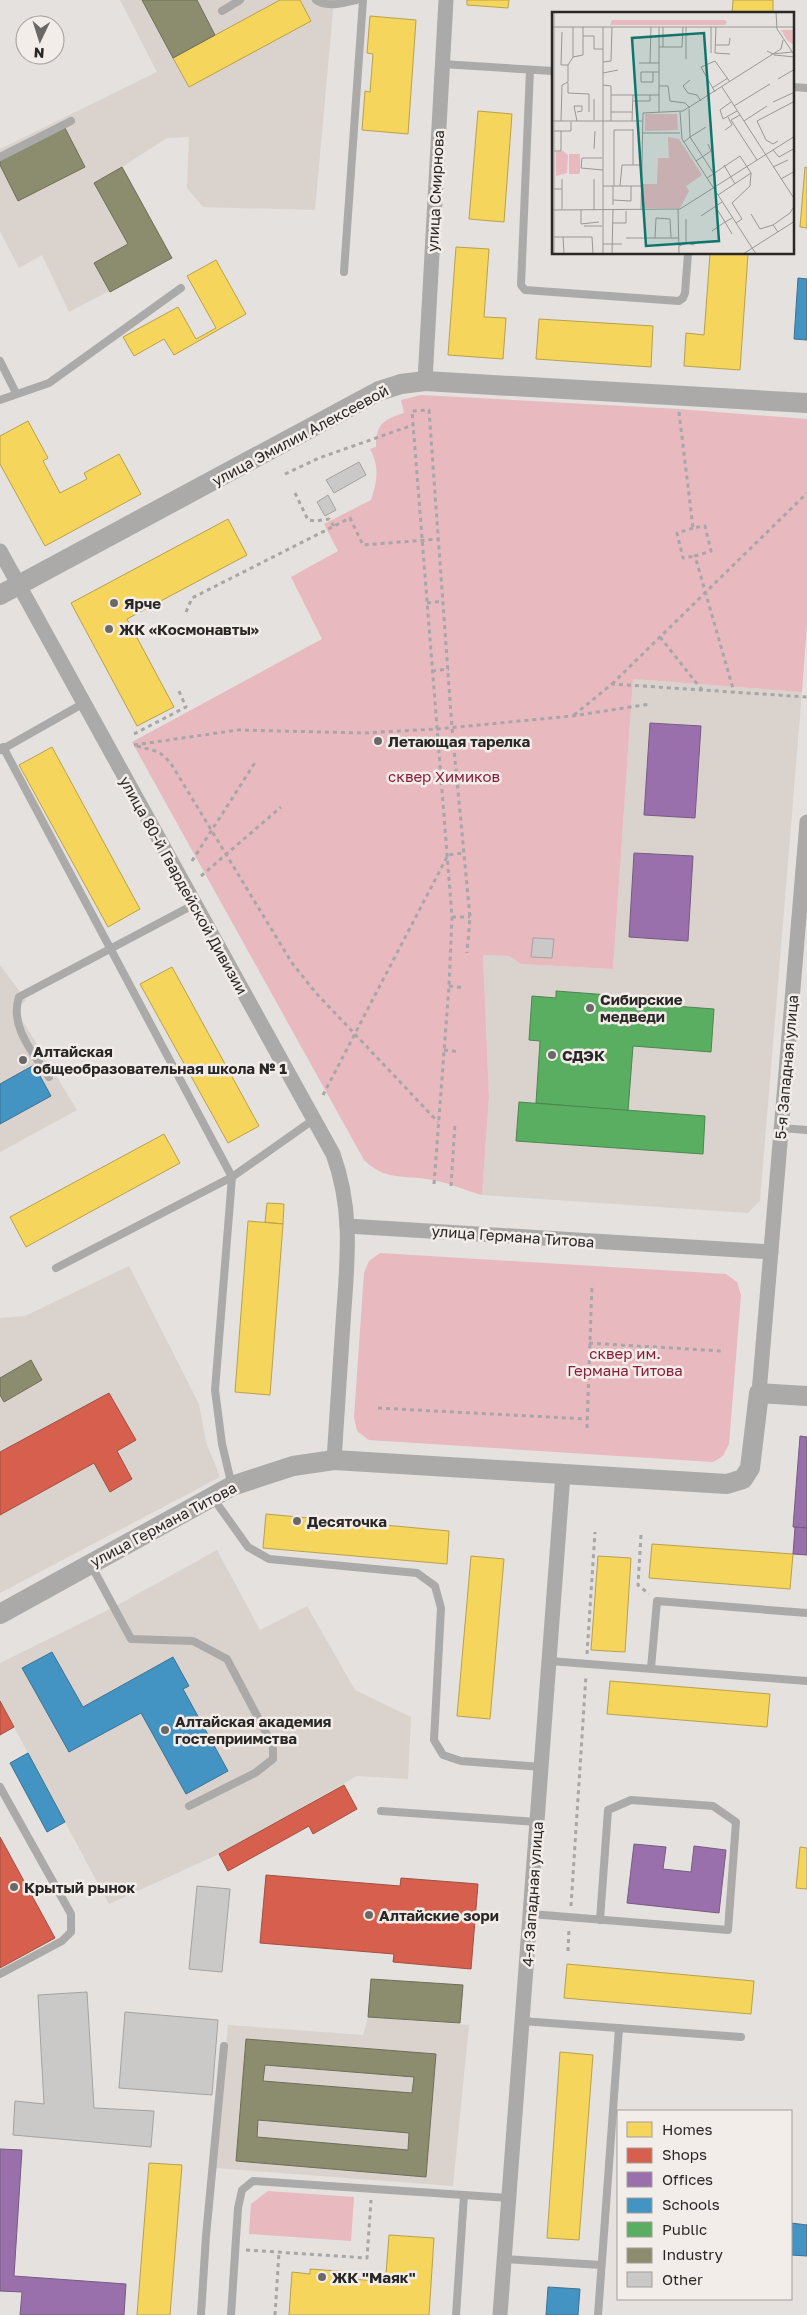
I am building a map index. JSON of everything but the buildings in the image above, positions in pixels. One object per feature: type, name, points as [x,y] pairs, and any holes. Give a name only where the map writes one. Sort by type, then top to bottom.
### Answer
[{"type":"street","name":"улица Смирнова","points":[[425,381],[446,0]]},
{"type":"street","name":"улица Эмилии Алексеевой","points":[[0,595],[379,391],[401,384],[425,381],[807,403]]},
{"type":"street","name":"улица 80-й Гвардейской Дивизии","points":[[0,551],[333,1154],[342,1180],[347,1226]]},
{"type":"street","name":"5-я Западная улица","points":[[771,1252],[781,1128],[804,903],[807,822]]},
{"type":"street","name":"улица Германа Титова","points":[[0,1614],[232,1486],[292,1466],[334,1460],[727,1484],[743,1479],[750,1468],[759,1393],[771,1252],[347,1226]]},
{"type":"street","points":[[334,1460],[347,1226]]},
{"type":"street","points":[[759,1393],[807,1396]]},
{"type":"street","name":"4-я Западная улица","points":[[500,2315],[563,1474]]},
{"type":"lane","points":[[222,11],[240,0]]},
{"type":"lane","points":[[316,0],[318,2],[338,4],[356,0]]},
{"type":"lane","points":[[344,272],[362,0]]},
{"type":"lane","points":[[442,64],[552,72]]},
{"type":"lane","points":[[530,70],[521,285],[525,290],[679,301],[686,293],[688,255]]},
{"type":"lane","points":[[794,87],[807,88]]},
{"type":"lane","points":[[0,157],[71,122]]},
{"type":"lane","points":[[0,400],[48,383],[181,288]]},
{"type":"lane","points":[[0,361],[16,393]]},
{"type":"lane","points":[[84,703],[2,749],[232,1177],[215,1390],[222,1444],[232,1486]]},
{"type":"lane","points":[[49,1077],[25,1040],[19,1025],[15,1010],[19,997],[195,904]]},
{"type":"lane","points":[[56,1268],[232,1177],[313,1120]]},
{"type":"lane","points":[[781,1128],[807,1130]]},
{"type":"lane","points":[[212,1497],[248,1547],[270,1559],[417,1573],[435,1586],[441,1608],[434,1740],[443,1755],[461,1760],[542,1767]]},
{"type":"lane","points":[[90,1563],[131,1639],[193,1641],[227,1659],[274,1746],[273,1759],[255,1773],[189,1806]]},
{"type":"lane","points":[[651,1668],[657,1601],[807,1613]]},
{"type":"lane","points":[[550,1661],[807,1682]]},
{"type":"lane","points":[[0,1787],[71,1914],[71,1932],[62,1941],[0,1974]]},
{"type":"lane","points":[[531,1914],[570,1918],[728,1930],[736,1822],[713,1806],[630,1800],[608,1810],[600,1920]]},
{"type":"lane","points":[[381,1811],[538,1822]]},
{"type":"lane","points":[[522,2021],[741,2037]]},
{"type":"lane","points":[[598,2315],[619,2028]]},
{"type":"lane","points":[[201,2315],[206,2236],[224,2046]]},
{"type":"lane","points":[[231,2315],[238,2208],[242,2190],[253,2181],[509,2198]]},
{"type":"lane","points":[[456,2315],[464,2195]]},
{"type":"lane","points":[[504,2259],[601,2265]]},
{"type":"path","points":[[679,409],[693,528]]},
{"type":"path","points":[[434,1184],[449,986],[452,917],[412,411],[428,410],[444,601],[452,728],[470,917],[467,953]]},
{"type":"path","points":[[285,474],[319,458],[413,425]]},
{"type":"path","points":[[295,493],[308,520],[330,519],[334,526]]},
{"type":"path","points":[[572,716],[612,684],[807,493]]},
{"type":"path","points":[[186,612],[192,598],[350,518],[363,545],[438,538]]},
{"type":"path","points":[[705,526],[711,551],[683,558],[677,533],[693,528],[705,526]]},
{"type":"path","points":[[695,556],[734,692]]},
{"type":"path","points":[[426,603],[444,601]]},
{"type":"path","points":[[660,637],[702,690]]},
{"type":"path","points":[[432,670],[449,669]]},
{"type":"path","points":[[612,684],[807,697]]},
{"type":"path","points":[[134,734],[186,707],[178,689]]},
{"type":"path","points":[[438,1122],[355,1034],[292,963],[170,762],[158,752],[134,745],[238,730],[363,733],[452,728],[572,716],[650,704]]},
{"type":"path","points":[[192,861],[256,761]]},
{"type":"path","points":[[201,876],[282,807]]},
{"type":"path","points":[[448,855],[464,853]]},
{"type":"path","points":[[323,1096],[448,855]]},
{"type":"path","points":[[452,917],[470,917]]},
{"type":"path","points":[[449,986],[464,988]]},
{"type":"path","points":[[444,1050],[459,1052]]},
{"type":"path","points":[[451,1186],[455,1123]]},
{"type":"path","points":[[587,1428],[592,1284]]},
{"type":"path","points":[[589,1343],[721,1351]]},
{"type":"path","points":[[378,1408],[587,1419]]},
{"type":"path","points":[[568,1951],[595,1532]]},
{"type":"path","points":[[641,1535],[638,1585],[657,1601]]},
{"type":"path","points":[[236,2249],[367,2258],[372,2189]]},
{"type":"path","points":[[275,2315],[279,2252]]},
{"type":"shaded area","points":[[120,0],[334,0],[315,210],[203,207],[187,188],[189,137],[167,138],[122,167],[172,258],[69,312],[42,255],[19,268],[0,231],[0,149],[157,72]]},
{"type":"shaded area","points":[[633,679],[802,692],[760,1201],[748,1213],[482,1195],[489,1097],[483,955],[509,956],[521,964],[613,969]]},
{"type":"shaded area","name":"Алтайская общеобразовательная школа № 1","points":[[0,965],[26,1000],[16,1010],[77,1110],[0,1152]]},
{"type":"shaded area","points":[[129,1266],[199,1404],[206,1442],[220,1477],[0,1593],[0,1318],[25,1316]]},
{"type":"shaded area","name":"Алтайская академия гостеприимства","points":[[217,1550],[260,1630],[307,1606],[355,1690],[411,1717],[408,1779],[357,1776],[219,1854],[109,1904],[0,1701],[0,1663],[114,1607]]},
{"type":"shaded area","points":[[368,2017],[469,2025],[453,2186],[216,2168],[228,2025],[363,2035]]},
{"type":"green space","name":"сквер Химиков","points":[[421,395],[679,409],[807,419],[807,624],[802,692],[633,679],[613,969],[521,964],[509,956],[483,955],[489,1097],[482,1195],[433,1180],[386,1174],[364,1160],[132,742],[322,639],[291,577],[338,551],[324,524],[371,500],[377,474],[370,449],[376,447],[379,428],[391,418],[404,413],[401,400]]},
{"type":"green space","name":"сквер им. Германа Титова","points":[[380,1253],[726,1274],[737,1282],[741,1295],[729,1444],[723,1456],[713,1462],[369,1440],[357,1431],[354,1417],[364,1273],[369,1261]]},
{"type":"green space","points":[[268,2191],[354,2197],[351,2241],[249,2234],[251,2204]]},
{"type":"place","name":"Ярче","points":[[114,603]]},
{"type":"place","name":"ЖК «Космонавты»","points":[[109,629]]},
{"type":"place","name":"Летающая тарелка","points":[[378,741]]},
{"type":"place","name":"Сибирские медведи","points":[[590,1008]]},
{"type":"place","name":"СДЭК","points":[[552,1055]]},
{"type":"place","name":"Алтайская общеобразовательная школа № 1","points":[[23,1060]]},
{"type":"place","name":"Десяточка","points":[[297,1521]]},
{"type":"place","name":"Алтайская академия гостеприимства","points":[[165,1730]]},
{"type":"place","name":"Крытый рынок","points":[[14,1887]]},
{"type":"place","name":"Алтайские зори","points":[[369,1915]]},
{"type":"place","name":"ЖК \"Маяк\"","points":[[322,2277]]}]
